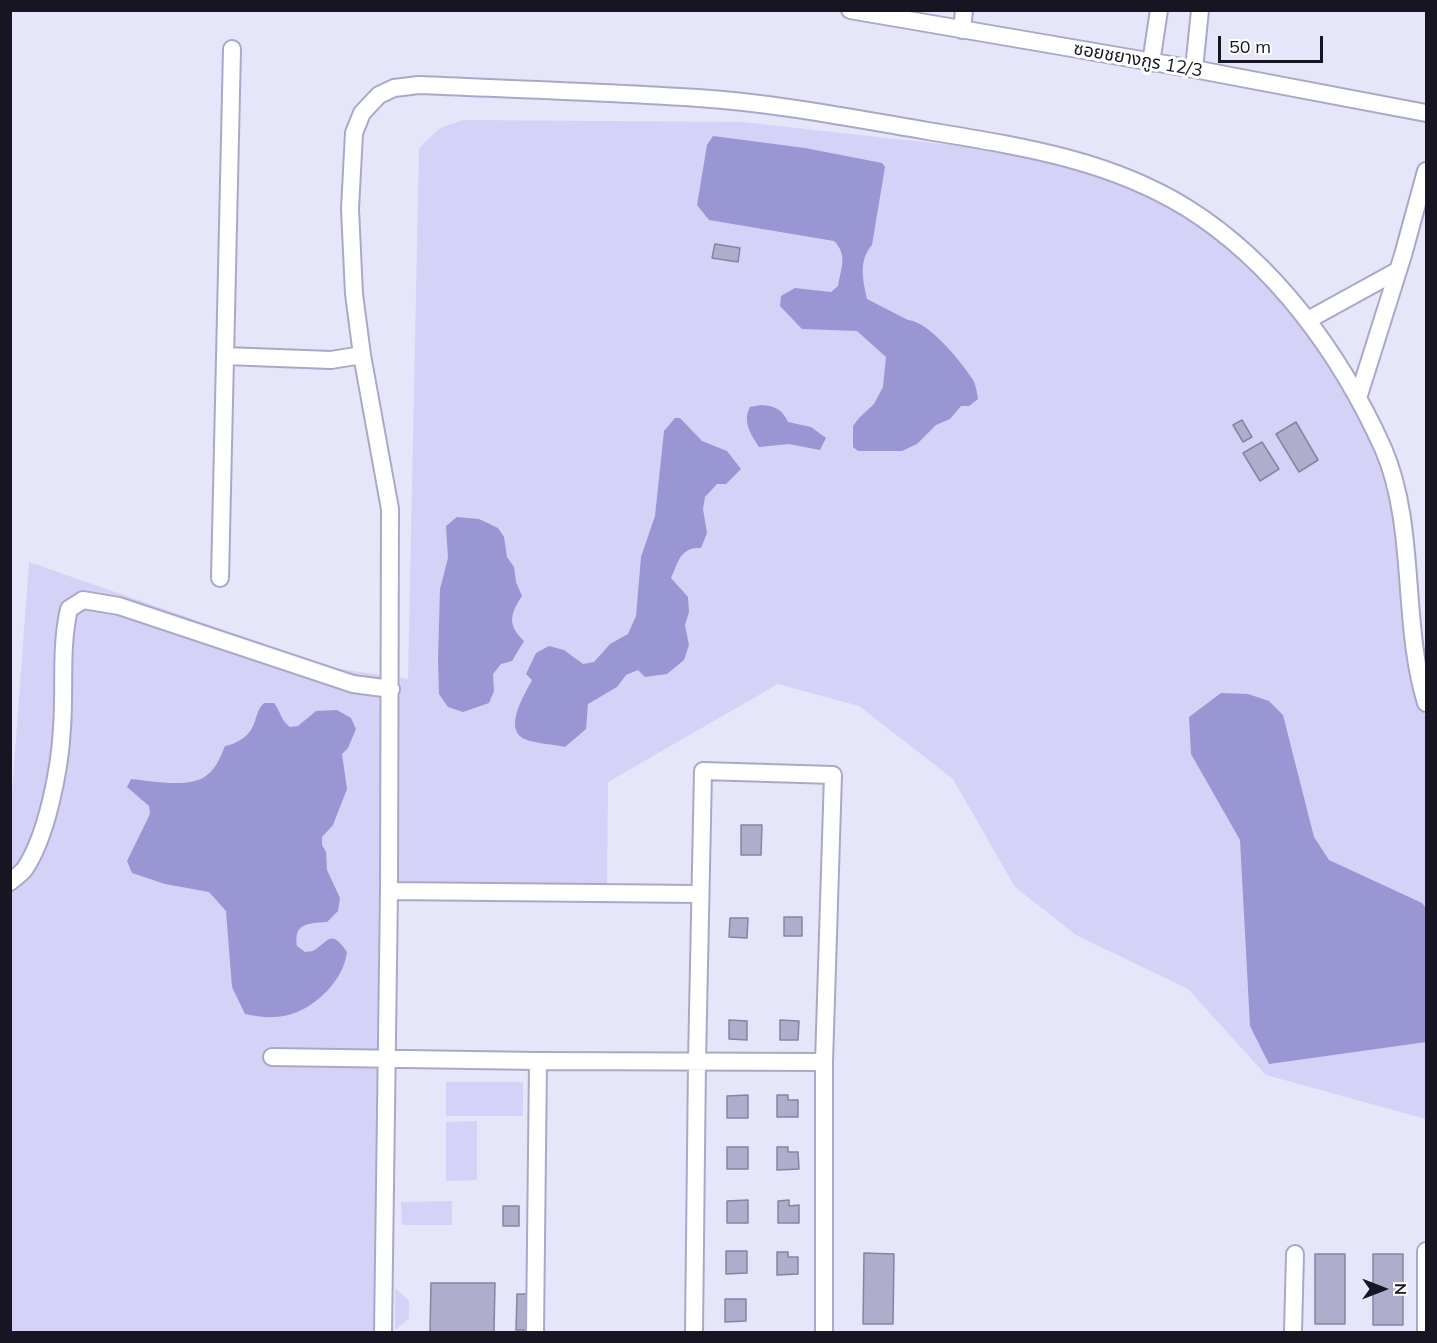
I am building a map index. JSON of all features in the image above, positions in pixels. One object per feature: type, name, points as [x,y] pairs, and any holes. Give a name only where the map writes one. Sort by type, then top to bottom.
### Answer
[{"type":"street","name":"ซอยชยางกูร 12/3","points":[[850,10],[1194,69],[1426,113]]},
{"type":"street","points":[[962,30],[964,10]]},
{"type":"street","points":[[1151,63],[1159,10]]},
{"type":"street","points":[[1194,69],[1200,10]]},
{"type":"street","points":[[220,578],[232,49]]},
{"type":"street","points":[[383,1332],[391,689],[390,509],[362,355],[354,294],[350,209],[354,133],[362,113],[379,95],[394,88],[419,85],[700,98],[788,108],[1025,147],[1069,157],[1150,188],[1187,208],[1222,233],[1267,274],[1308,320],[1358,398],[1384,451],[1393,476],[1405,551],[1414,646],[1419,680],[1426,703]]},
{"type":"street","points":[[1358,398],[1426,171]]},
{"type":"street","points":[[1308,320],[1397,270]]},
{"type":"street","points":[[225,356],[331,360],[362,355]]},
{"type":"street","points":[[10,882],[24,870],[44,826],[54,787],[62,730],[64,632],[69,609],[83,600],[119,606],[353,684],[391,689]]},
{"type":"street","points":[[694,1332],[699,894],[703,771],[832,775],[824,1062],[824,1332]]},
{"type":"street","points":[[389,891],[699,894]]},
{"type":"street","points":[[272,1057],[824,1062]]},
{"type":"street","points":[[535,1332],[538,1061]]},
{"type":"street","points":[[1426,1251],[1426,1332]]},
{"type":"street","points":[[1293,1332],[1294,1254]]},
{"type":"shaded area","points":[[463,120],[743,122],[1023,153],[1068,163],[1147,194],[1184,215],[1216,238],[1262,279],[1300,324],[1352,404],[1377,452],[1387,480],[1415,683],[1426,719],[1426,1119],[1266,1075],[1188,989],[1076,935],[1015,887],[953,779],[859,706],[778,684],[608,782],[607,887],[382,886],[377,1332],[11,1332],[10,820],[29,562],[333,668],[408,679],[419,148],[440,128]]},
{"type":"shaded area","points":[[713,136],[805,148],[882,163],[885,167],[872,245],[863,264],[867,299],[908,320],[917,322],[935,335],[973,380],[978,399],[969,406],[961,406],[950,419],[936,425],[917,444],[902,451],[858,451],[853,447],[853,426],[874,404],[883,387],[886,357],[857,331],[802,329],[780,306],[781,296],[795,288],[831,292],[838,286],[842,262],[841,251],[834,241],[709,220],[697,205],[707,145]]},
{"type":"shaded area","points":[[761,405],[778,409],[788,422],[811,427],[826,438],[820,450],[789,444],[759,447],[748,428],[747,418],[750,407]]},
{"type":"shaded area","points":[[675,418],[680,418],[702,441],[727,451],[741,469],[726,484],[717,484],[705,497],[703,509],[707,533],[701,548],[689,550],[681,556],[671,578],[688,597],[689,612],[685,625],[689,645],[684,660],[667,674],[645,677],[638,670],[626,675],[617,687],[588,704],[586,729],[565,747],[527,740],[519,735],[515,721],[520,703],[532,680],[526,674],[536,653],[549,646],[564,650],[583,664],[594,662],[610,644],[628,634],[636,616],[641,557],[655,516],[664,431]]},
{"type":"shaded area","points":[[457,517],[479,519],[498,528],[504,537],[507,557],[514,567],[516,582],[522,596],[512,619],[515,630],[524,641],[512,661],[501,664],[493,674],[494,691],[489,703],[463,712],[448,707],[439,694],[440,589],[448,558],[446,526]]},
{"type":"shaded area","points":[[1221,693],[1248,694],[1269,701],[1283,715],[1314,837],[1329,860],[1422,903],[1426,908],[1426,1042],[1269,1064],[1250,1026],[1240,840],[1191,754],[1189,717]]},
{"type":"shaded area","points":[[264,703],[274,703],[290,727],[298,726],[316,711],[337,710],[351,718],[356,729],[348,748],[342,754],[347,789],[333,825],[322,837],[327,870],[340,898],[338,911],[327,922],[304,926],[297,933],[296,938],[297,946],[305,952],[313,951],[327,940],[334,939],[347,952],[345,963],[329,989],[320,998],[291,1014],[269,1017],[245,1014],[232,987],[226,911],[209,892],[165,884],[132,873],[127,861],[150,814],[149,806],[127,787],[131,779],[181,783],[191,782],[207,775],[218,762],[225,746],[240,740],[250,731]]},
{"type":"shaded area","points":[[446,1082],[523,1082],[523,1116],[446,1116]]},
{"type":"shaded area","points":[[477,1121],[477,1180],[446,1181],[446,1122]]},
{"type":"shaded area","points":[[452,1201],[452,1225],[402,1225],[401,1202]]},
{"type":"shaded area","points":[[395,1288],[409,1301],[409,1319],[395,1330]]},
{"type":"building","points":[[715,244],[740,248],[738,262],[712,258]]},
{"type":"building","points":[[1242,420],[1252,437],[1243,442],[1233,425]]},
{"type":"building","points":[[1296,422],[1318,460],[1299,472],[1276,434]]},
{"type":"building","points":[[1262,442],[1279,469],[1260,481],[1243,453]]},
{"type":"building","points":[[741,825],[762,825],[761,855],[741,855]]},
{"type":"building","points":[[784,917],[802,917],[802,936],[784,936]]},
{"type":"building","points":[[730,918],[748,918],[747,938],[729,937]]},
{"type":"building","points":[[729,1020],[747,1021],[747,1040],[729,1039]]},
{"type":"building","points":[[780,1020],[799,1021],[798,1040],[780,1040]]},
{"type":"building","points":[[748,1095],[748,1118],[727,1118],[727,1096]]},
{"type":"building","points":[[777,1095],[788,1095],[788,1100],[798,1100],[798,1117],[777,1117]]},
{"type":"building","points":[[727,1147],[748,1147],[748,1169],[727,1169]]},
{"type":"building","points":[[777,1147],[788,1147],[788,1152],[798,1152],[799,1169],[777,1170]]},
{"type":"building","points":[[748,1200],[748,1223],[727,1223],[727,1201]]},
{"type":"building","points":[[789,1200],[789,1206],[799,1205],[799,1223],[778,1223],[778,1201]]},
{"type":"building","points":[[503,1206],[519,1206],[519,1226],[503,1226]]},
{"type":"building","points":[[726,1251],[747,1251],[747,1273],[726,1274]]},
{"type":"building","points":[[777,1252],[788,1252],[788,1257],[798,1257],[798,1274],[777,1275]]},
{"type":"building","points":[[864,1253],[894,1254],[893,1324],[863,1324]]},
{"type":"building","points":[[1315,1254],[1345,1254],[1345,1324],[1315,1324]]},
{"type":"building","points":[[1373,1254],[1403,1254],[1403,1325],[1373,1325]]},
{"type":"building","points":[[431,1283],[495,1283],[494,1332],[430,1332]]},
{"type":"building","points":[[517,1294],[530,1294],[529,1330],[516,1330]]},
{"type":"building","points":[[725,1299],[746,1299],[746,1321],[725,1322]]}]
